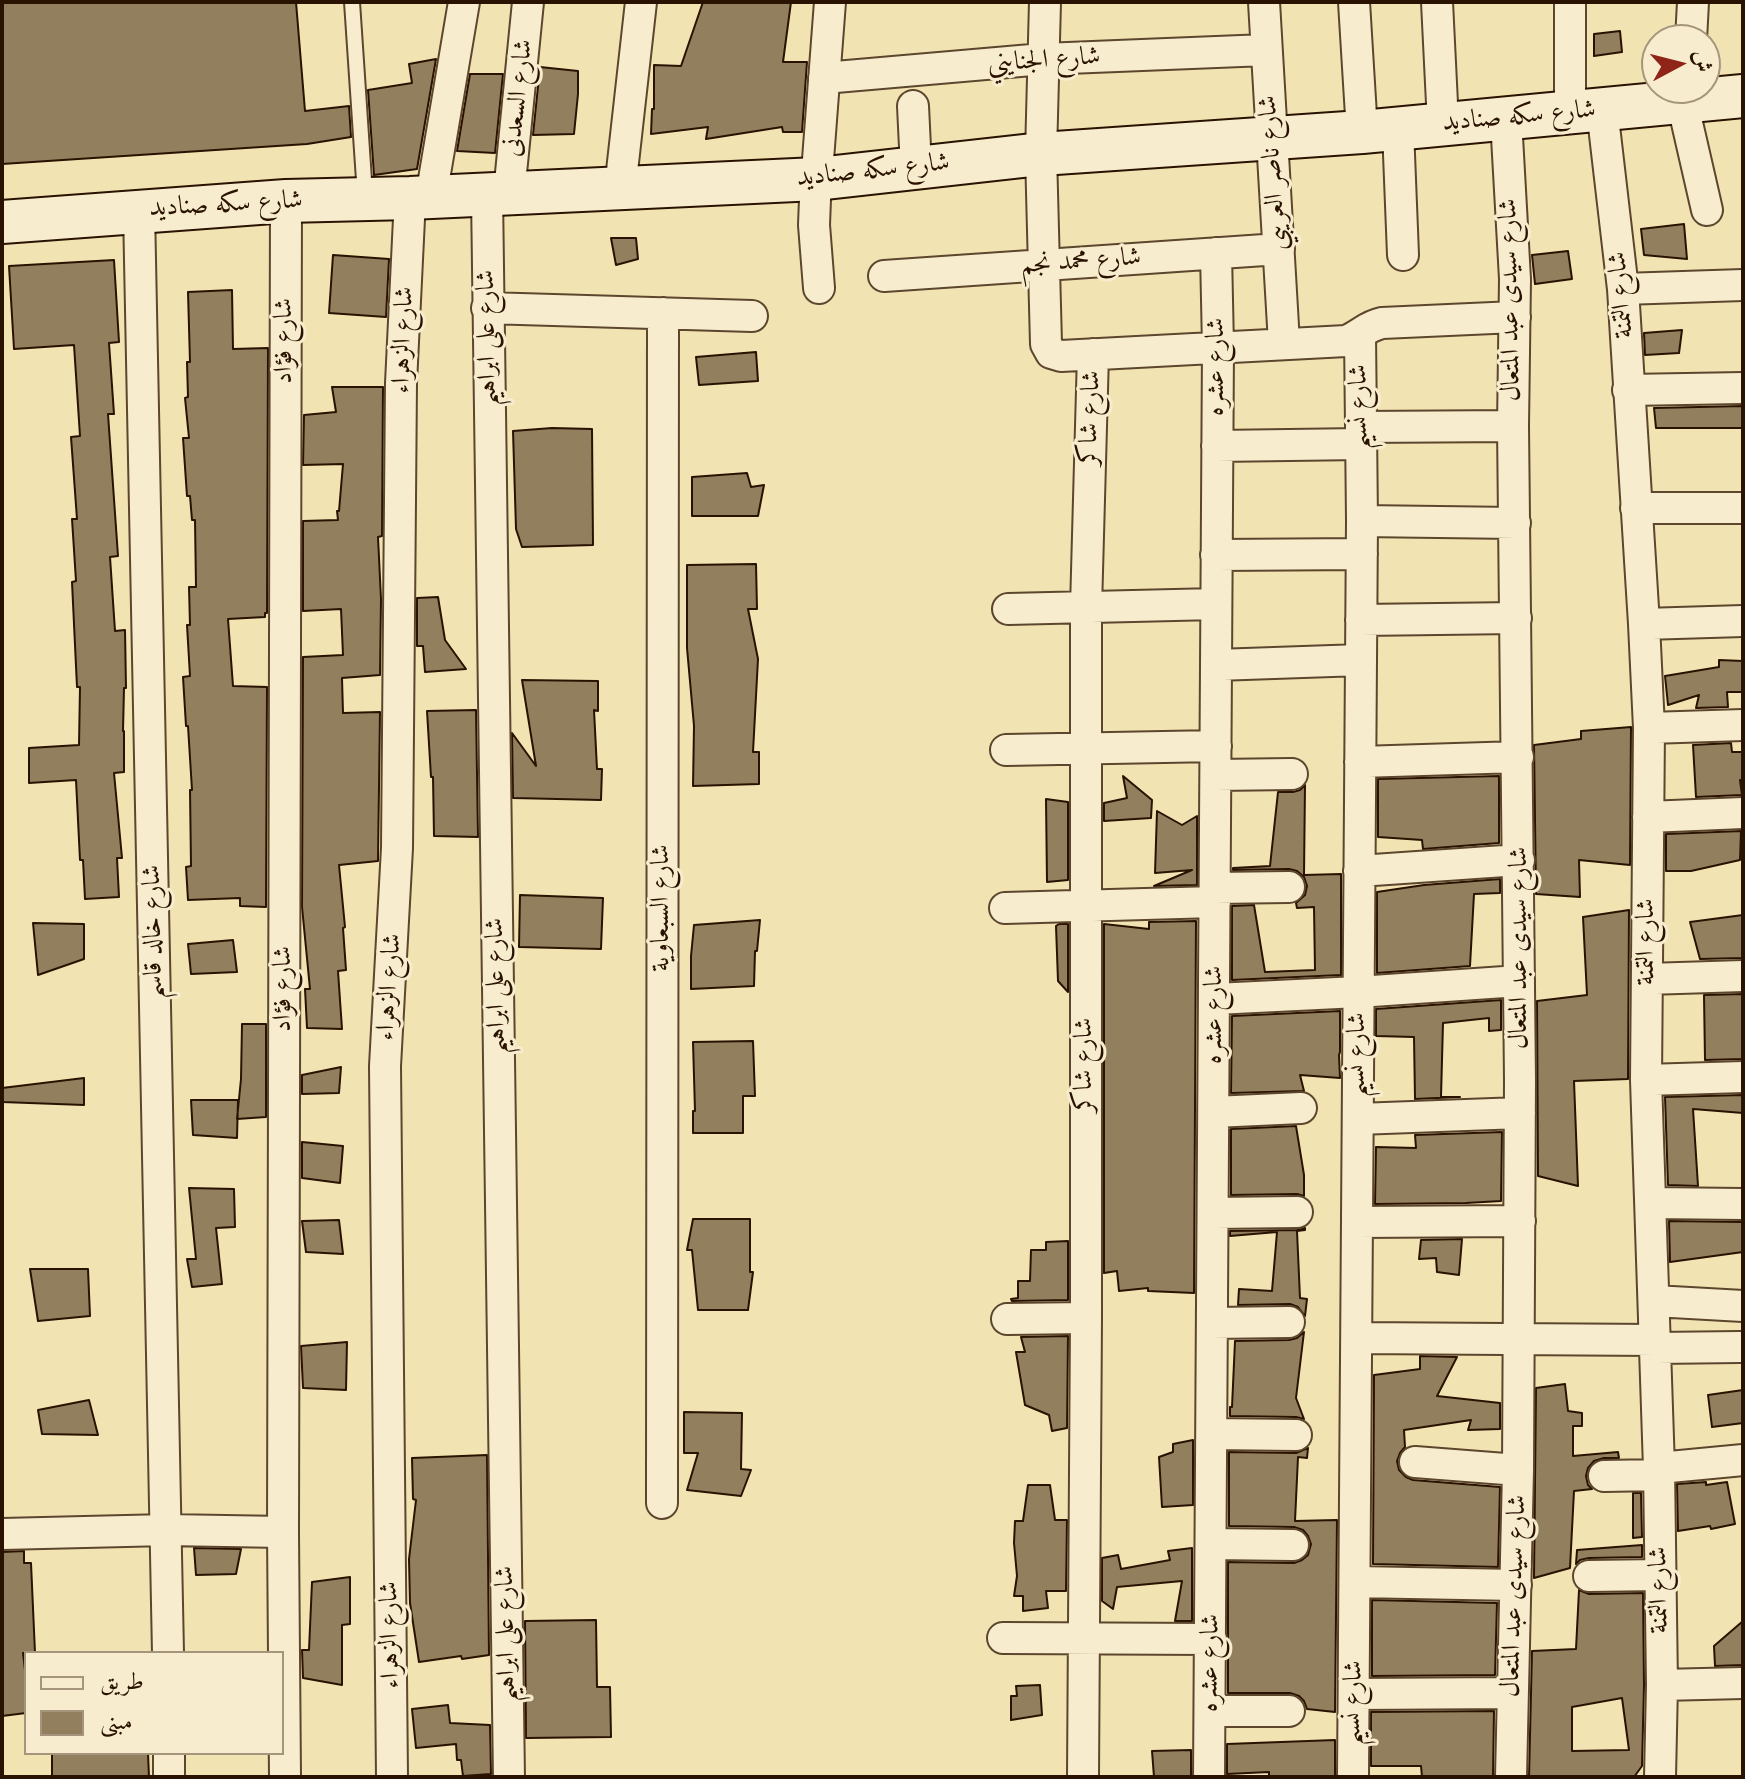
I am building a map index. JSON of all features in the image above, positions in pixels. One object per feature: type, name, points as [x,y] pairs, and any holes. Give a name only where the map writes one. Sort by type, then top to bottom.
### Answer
[{"type":"street","name":"شارع الزهراء","points":[[392,1777],[385,1066],[397,848],[401,383],[420,198],[464,2]]},
{"type":"street","name":"شارع السعدنى","points":[[498,194],[528,2]]},
{"type":"street","points":[[620,189],[641,2]]},
{"type":"street","points":[[819,288],[814,225],[830,2]]},
{"type":"street","points":[[1045,2],[1041,154],[1046,344],[1051,353],[1061,356],[1346,341],[1372,325],[1382,323],[1515,317]]},
{"type":"street","name":"شارع ناصر العريبي","points":[[1264,2],[1284,343]]},
{"type":"street","points":[[1354,2],[1403,255]]},
{"type":"street","points":[[1437,2],[1443,124]]},
{"type":"street","name":"شارع التمنة","points":[[1570,2],[1586,111],[1623,289],[1644,624],[1649,728],[1646,1080],[1656,1344],[1662,1685],[1660,1777]]},
{"type":"street","points":[[1692,24],[1693,2]]},
{"type":"street","name":"شارع الجنايني","points":[[824,78],[1043,59],[1266,50]]},
{"type":"street","name":"شارع سكه صناديد","points":[[1721,96],[1743,96]]},
{"type":"street","name":"شارع سكه صناديد","points":[[2,222],[286,201],[420,198],[817,179],[1041,154],[1380,130],[1641,103]]},
{"type":"street","points":[[1687,104],[1707,210]]},
{"type":"street","points":[[913,106],[916,168]]},
{"type":"street","name":"شارع سيدى عبد المتعال","points":[[1506,119],[1515,279],[1513,426],[1520,1113],[1518,1470],[1511,1777]]},
{"type":"street","name":"شارع على ابراهيم","points":[[498,194],[487,308],[509,1777]]},
{"type":"street","name":"شارع فؤاد","points":[[284,1651],[286,201]]},
{"type":"street","name":"شارع خالد قاسم","points":[[139,210],[168,1651]]},
{"type":"street","name":"شارع محمد نجم","points":[[884,276],[1279,249]]},
{"type":"street","name":"شارع عشره","points":[[1209,1777],[1218,347],[1216,253]]},
{"type":"street","points":[[1623,289],[1743,285]]},
{"type":"street","points":[[487,308],[752,316]]},
{"type":"street","name":"شارع السبعاوية","points":[[662,1503],[663,313]]},
{"type":"street","name":"شارع نسيم","points":[[1353,1777],[1362,554],[1360,334]]},
{"type":"street","name":"شارع شاكر","points":[[1083,1777],[1085,749],[1093,354]]},
{"type":"street","points":[[1628,390],[1743,388]]},
{"type":"street","points":[[1217,446],[1513,426]]},
{"type":"street","points":[[1636,508],[1743,508]]},
{"type":"street","points":[[1362,521],[1515,523]]},
{"type":"street","points":[[1216,555],[1362,554]]},
{"type":"street","points":[[1008,609],[1216,604]]},
{"type":"street","points":[[1361,620],[1516,618]]},
{"type":"street","points":[[1644,624],[1743,621]]},
{"type":"street","points":[[1216,665],[1361,660]]},
{"type":"street","points":[[1649,728],[1743,725]]},
{"type":"street","points":[[1006,750],[1085,749],[1216,761],[1292,774]]},
{"type":"street","points":[[1360,762],[1518,757]]},
{"type":"street","points":[[1648,817],[1743,813]]},
{"type":"street","points":[[1359,871],[1519,860]]},
{"type":"street","points":[[1005,908],[1085,906],[1289,887]]},
{"type":"street","points":[[1647,979],[1743,976]]},
{"type":"street","points":[[1215,999],[1519,981]]},
{"type":"street","points":[[1646,1080],[1743,1077]]},
{"type":"street","points":[[1214,1112],[1301,1108]]},
{"type":"street","points":[[1358,1119],[1520,1113]]},
{"type":"street","points":[[1651,1203],[1743,1204]]},
{"type":"street","points":[[1214,1213],[1297,1212]]},
{"type":"street","points":[[1357,1222],[1520,1221]]},
{"type":"street","points":[[1654,1301],[1743,1306]]},
{"type":"street","points":[[1007,1319],[1086,1318]]},
{"type":"street","points":[[1213,1323],[1289,1322]]},
{"type":"street","points":[[1357,1338],[1519,1339],[1740,1347]]},
{"type":"street","points":[[1212,1434],[1296,1435]]},
{"type":"street","points":[[1604,1476],[1743,1460]]},
{"type":"street","points":[[1415,1462],[1518,1470]]},
{"type":"street","points":[[2,1534],[167,1530],[283,1532]]},
{"type":"street","points":[[1212,1544],[1293,1545]]},
{"type":"street","points":[[1589,1576],[1660,1575]]},
{"type":"street","points":[[1356,1582],[1516,1585]]},
{"type":"street","points":[[1003,1638],[1211,1639]]},
{"type":"street","name":"شارع فؤاد","points":[[284,1654],[285,1777]]},
{"type":"street","points":[[1662,1685],[1743,1683]]},
{"type":"street","points":[[1354,1694],[1512,1693]]},
{"type":"street","points":[[1210,1711],[1289,1711]]},
{"type":"street","points":[[169,1755],[169,1777]]},
{"type":"lane","points":[[352,2],[365,199]]},
{"type":"building","points":[[2,2],[296,2],[305,111],[349,106],[351,137],[307,144],[2,164]]},
{"type":"building","points":[[703,2],[791,2],[783,62],[807,62],[802,132],[783,132],[782,127],[706,139],[708,127],[651,134],[654,65],[681,66]]},
{"type":"building","points":[[1620,31],[1622,52],[1594,56],[1594,34]]},
{"type":"building","points":[[436,59],[417,169],[374,175],[368,90],[412,83],[409,64]]},
{"type":"building","points":[[540,67],[578,71],[574,134],[533,135]]},
{"type":"building","points":[[470,74],[503,74],[495,153],[457,151]]},
{"type":"building","points":[[1684,224],[1687,259],[1644,255],[1641,229]]},
{"type":"building","points":[[611,238],[636,238],[638,259],[616,265]]},
{"type":"building","points":[[1568,251],[1572,279],[1535,284],[1532,255]]},
{"type":"building","points":[[333,255],[389,259],[386,317],[329,313]]},
{"type":"building","points":[[114,260],[119,342],[109,343],[114,414],[108,414],[118,556],[110,557],[115,631],[125,630],[124,772],[114,773],[122,858],[117,858],[119,897],[85,899],[76,780],[29,783],[29,748],[79,745],[80,687],[77,687],[72,582],[76,581],[72,519],[77,519],[71,437],[80,436],[74,345],[14,349],[9,266]]},
{"type":"building","points":[[232,290],[233,349],[268,348],[267,613],[265,617],[228,619],[233,686],[267,687],[266,907],[240,906],[240,898],[188,900],[186,867],[191,866],[192,790],[183,677],[190,676],[187,625],[190,625],[189,587],[196,587],[195,520],[192,520],[190,496],[187,496],[183,438],[189,438],[185,398],[188,397],[187,362],[190,362],[188,292]]},
{"type":"building","points":[[1682,330],[1679,353],[1645,355],[1644,333]]},
{"type":"building","points":[[756,352],[758,381],[699,385],[696,357]]},
{"type":"building","points":[[332,387],[383,387],[382,536],[378,537],[380,675],[342,678],[343,713],[380,712],[378,861],[339,865],[346,970],[338,971],[342,1029],[307,1028],[305,989],[310,989],[302,907],[303,657],[343,655],[341,609],[303,611],[303,521],[338,520],[343,464],[303,465],[304,415],[336,412]]},
{"type":"building","points":[[1743,406],[1743,428],[1656,428],[1654,408]]},
{"type":"building","points":[[592,429],[593,545],[522,547],[516,529],[513,431]]},
{"type":"building","points":[[747,473],[751,487],[764,485],[758,516],[692,516],[692,477]]},
{"type":"building","points":[[756,564],[757,609],[748,609],[758,659],[753,752],[759,752],[759,784],[693,786],[694,726],[687,648],[687,565]]},
{"type":"building","points":[[438,597],[445,640],[466,669],[425,672],[423,646],[417,646],[417,598]]},
{"type":"building","points":[[1719,660],[1743,661],[1743,692],[1727,692],[1728,707],[1696,708],[1699,695],[1668,705],[1665,676],[1719,667]]},
{"type":"building","points":[[522,680],[598,681],[598,711],[594,710],[597,769],[602,769],[601,800],[513,798],[512,733],[536,766]]},
{"type":"building","points":[[476,710],[478,837],[434,836],[427,711]]},
{"type":"building","points":[[1631,727],[1630,865],[1579,860],[1580,897],[1536,894],[1534,745],[1581,739],[1581,731]]},
{"type":"building","points":[[1731,743],[1732,752],[1743,752],[1742,795],[1696,797],[1693,745]]},
{"type":"building","points":[[1123,776],[1152,800],[1151,818],[1104,821],[1104,803],[1127,798]]},
{"type":"building","points":[[1499,776],[1499,843],[1423,849],[1422,840],[1378,837],[1378,779]]},
{"type":"building","points":[[1305,785],[1304,875],[1341,874],[1341,975],[1232,980],[1232,906],[1254,905],[1265,972],[1315,970],[1314,907],[1297,908],[1296,903],[1305,895],[1307,886],[1304,877],[1289,869],[1233,870],[1270,866],[1278,792],[1293,792]]},
{"type":"building","points":[[1046,799],[1068,802],[1068,880],[1047,882]]},
{"type":"building","points":[[1157,811],[1182,825],[1197,816],[1197,885],[1154,886],[1192,870],[1155,873]]},
{"type":"building","points":[[1741,831],[1740,860],[1691,871],[1666,871],[1666,834]]},
{"type":"building","points":[[1500,879],[1500,893],[1474,894],[1470,966],[1377,973],[1377,892]]},
{"type":"building","points":[[520,895],[603,898],[601,949],[519,947]]},
{"type":"building","points":[[1629,910],[1628,1079],[1574,1081],[1578,1186],[1538,1176],[1537,1001],[1587,995],[1583,917]]},
{"type":"building","points":[[1743,915],[1743,958],[1700,959],[1690,922]]},
{"type":"building","points":[[760,920],[754,986],[691,989],[694,925]]},
{"type":"building","points":[[1196,921],[1194,1293],[1148,1291],[1148,1288],[1119,1291],[1117,1271],[1104,1273],[1104,924],[1149,929],[1149,922]]},
{"type":"building","points":[[33,923],[84,924],[84,959],[38,975]]},
{"type":"building","points":[[1068,924],[1068,992],[1058,981],[1056,926]]},
{"type":"building","points":[[233,940],[237,972],[191,974],[188,944]]},
{"type":"building","points":[[1743,994],[1743,1059],[1705,1060],[1704,995]]},
{"type":"building","points":[[1501,1000],[1501,1030],[1489,1031],[1489,1018],[1443,1023],[1441,1097],[1460,1097],[1415,1099],[1414,1037],[1376,1036],[1376,1009]]},
{"type":"building","points":[[1340,1011],[1340,1078],[1300,1075],[1304,1091],[1231,1093],[1232,1016]]},
{"type":"building","points":[[242,1024],[266,1024],[266,1117],[237,1119]]},
{"type":"building","points":[[753,1041],[755,1096],[743,1096],[743,1133],[693,1133],[693,1042]]},
{"type":"building","points":[[341,1067],[339,1093],[302,1094],[302,1075]]},
{"type":"building","points":[[84,1078],[84,1105],[2,1102],[2,1088]]},
{"type":"building","points":[[1743,1095],[1743,1113],[1693,1109],[1698,1186],[1668,1185],[1665,1097]]},
{"type":"building","points":[[191,1100],[238,1100],[237,1138],[193,1135]]},
{"type":"building","points":[[1296,1126],[1304,1196],[1231,1195],[1231,1129]]},
{"type":"building","points":[[1502,1132],[1501,1201],[1375,1204],[1376,1147],[1416,1148],[1415,1135]]},
{"type":"building","points":[[302,1142],[343,1146],[340,1183],[302,1178]]},
{"type":"building","points":[[189,1188],[234,1189],[235,1227],[216,1228],[222,1284],[192,1287],[187,1259],[196,1259]]},
{"type":"building","points":[[693,1219],[750,1219],[750,1272],[753,1272],[748,1310],[698,1310],[692,1250],[687,1250]]},
{"type":"building","points":[[339,1220],[343,1254],[306,1252],[302,1221]]},
{"type":"building","points":[[1669,1221],[1743,1222],[1743,1252],[1670,1262]]},
{"type":"building","points":[[1305,1228],[1297,1231],[1300,1298],[1307,1299],[1305,1316],[1298,1307],[1290,1304],[1238,1305],[1239,1289],[1272,1291],[1277,1232],[1230,1236],[1230,1231]]},
{"type":"building","points":[[1462,1239],[1459,1275],[1437,1272],[1436,1258],[1419,1259],[1421,1240]]},
{"type":"building","points":[[1068,1241],[1068,1300],[1012,1301],[1018,1298],[1018,1281],[1030,1281],[1031,1250],[1046,1250],[1046,1242]]},
{"type":"building","points":[[30,1269],[88,1269],[90,1316],[38,1321]]},
{"type":"building","points":[[1304,1332],[1296,1398],[1304,1419],[1230,1416],[1235,1341],[1289,1340]]},
{"type":"building","points":[[1068,1336],[1067,1428],[1052,1431],[1049,1415],[1025,1405],[1016,1352],[1025,1352],[1021,1337]]},
{"type":"building","points":[[347,1342],[346,1390],[303,1388],[301,1346]]},
{"type":"building","points":[[1420,1356],[1457,1357],[1437,1396],[1500,1403],[1500,1429],[1468,1430],[1471,1420],[1404,1430],[1405,1447],[1397,1461],[1399,1470],[1413,1480],[1500,1487],[1498,1567],[1373,1564],[1374,1375],[1420,1369]]},
{"type":"building","points":[[1565,1384],[1568,1411],[1582,1413],[1582,1426],[1573,1426],[1573,1456],[1618,1452],[1619,1458],[1594,1461],[1586,1476],[1592,1489],[1574,1491],[1570,1568],[1534,1578],[1536,1388]]},
{"type":"building","points":[[1743,1390],[1743,1423],[1712,1427],[1708,1395]]},
{"type":"building","points":[[89,1400],[98,1435],[42,1434],[38,1410]]},
{"type":"building","points":[[684,1412],[742,1413],[741,1469],[751,1470],[741,1496],[687,1490],[698,1453],[684,1453]]},
{"type":"building","points":[[1193,1440],[1193,1505],[1162,1507],[1159,1457],[1173,1452],[1173,1444]]},
{"type":"building","points":[[1308,1448],[1307,1458],[1298,1457],[1295,1521],[1337,1520],[1335,1712],[1307,1709],[1299,1696],[1290,1693],[1228,1693],[1228,1562],[1294,1563],[1308,1555],[1311,1544],[1303,1530],[1294,1527],[1229,1526],[1229,1452],[1296,1453]]},
{"type":"building","points":[[487,1455],[489,1655],[419,1662],[410,1603],[409,1559],[416,1500],[413,1499],[412,1458]]},
{"type":"building","points":[[1706,1482],[1706,1485],[1727,1482],[1735,1524],[1678,1531],[1677,1484]]},
{"type":"building","points":[[1028,1485],[1050,1485],[1055,1520],[1067,1520],[1066,1591],[1046,1591],[1048,1608],[1023,1611],[1023,1596],[1014,1596],[1017,1576],[1014,1543],[1015,1521],[1023,1521]]},
{"type":"building","points":[[1633,1493],[1641,1493],[1642,1537],[1633,1538]]},
{"type":"building","points":[[1642,1545],[1642,1557],[1589,1558],[1576,1564],[1577,1550]]},
{"type":"building","points":[[194,1548],[241,1549],[236,1574],[196,1575]]},
{"type":"building","points":[[1192,1548],[1192,1621],[1175,1621],[1182,1581],[1117,1587],[1113,1609],[1102,1601],[1102,1558],[1118,1555],[1121,1569],[1170,1560],[1168,1551]]},
{"type":"building","points":[[24,1551],[24,1563],[31,1563],[35,1651],[23,1653],[24,1713],[2,1716],[2,1552]]},
{"type":"building","points":[[350,1577],[350,1624],[342,1625],[342,1685],[303,1678],[302,1650],[309,1650],[312,1582]]},
{"type":"building","points":[[1579,1590],[1589,1594],[1643,1593],[1642,1766],[1634,1777],[1529,1777],[1532,1651],[1576,1649]],"holes":[[[1622,1698],[1629,1750],[1572,1751],[1572,1707]]]},
{"type":"building","points":[[1372,1600],[1497,1603],[1495,1675],[1372,1676]]},
{"type":"building","points":[[596,1620],[597,1687],[610,1687],[611,1737],[526,1738],[525,1621]]},
{"type":"building","points":[[1743,1621],[1743,1665],[1715,1666],[1714,1646]]},
{"type":"building","points":[[1040,1685],[1042,1715],[1011,1720],[1011,1696],[1017,1696],[1016,1686]]},
{"type":"building","points":[[448,1705],[450,1723],[490,1725],[491,1774],[463,1776],[461,1760],[457,1760],[456,1744],[416,1748],[412,1709]]},
{"type":"building","points":[[1494,1711],[1493,1777],[1422,1777],[1421,1766],[1371,1766],[1371,1712]]},
{"type":"building","points":[[1335,1740],[1335,1777],[1269,1777],[1269,1772],[1227,1774],[1227,1744]]},
{"type":"building","points":[[1191,1750],[1191,1777],[1154,1777],[1152,1751]]},
{"type":"building","points":[[52,1755],[148,1755],[149,1777],[52,1776]]}]
